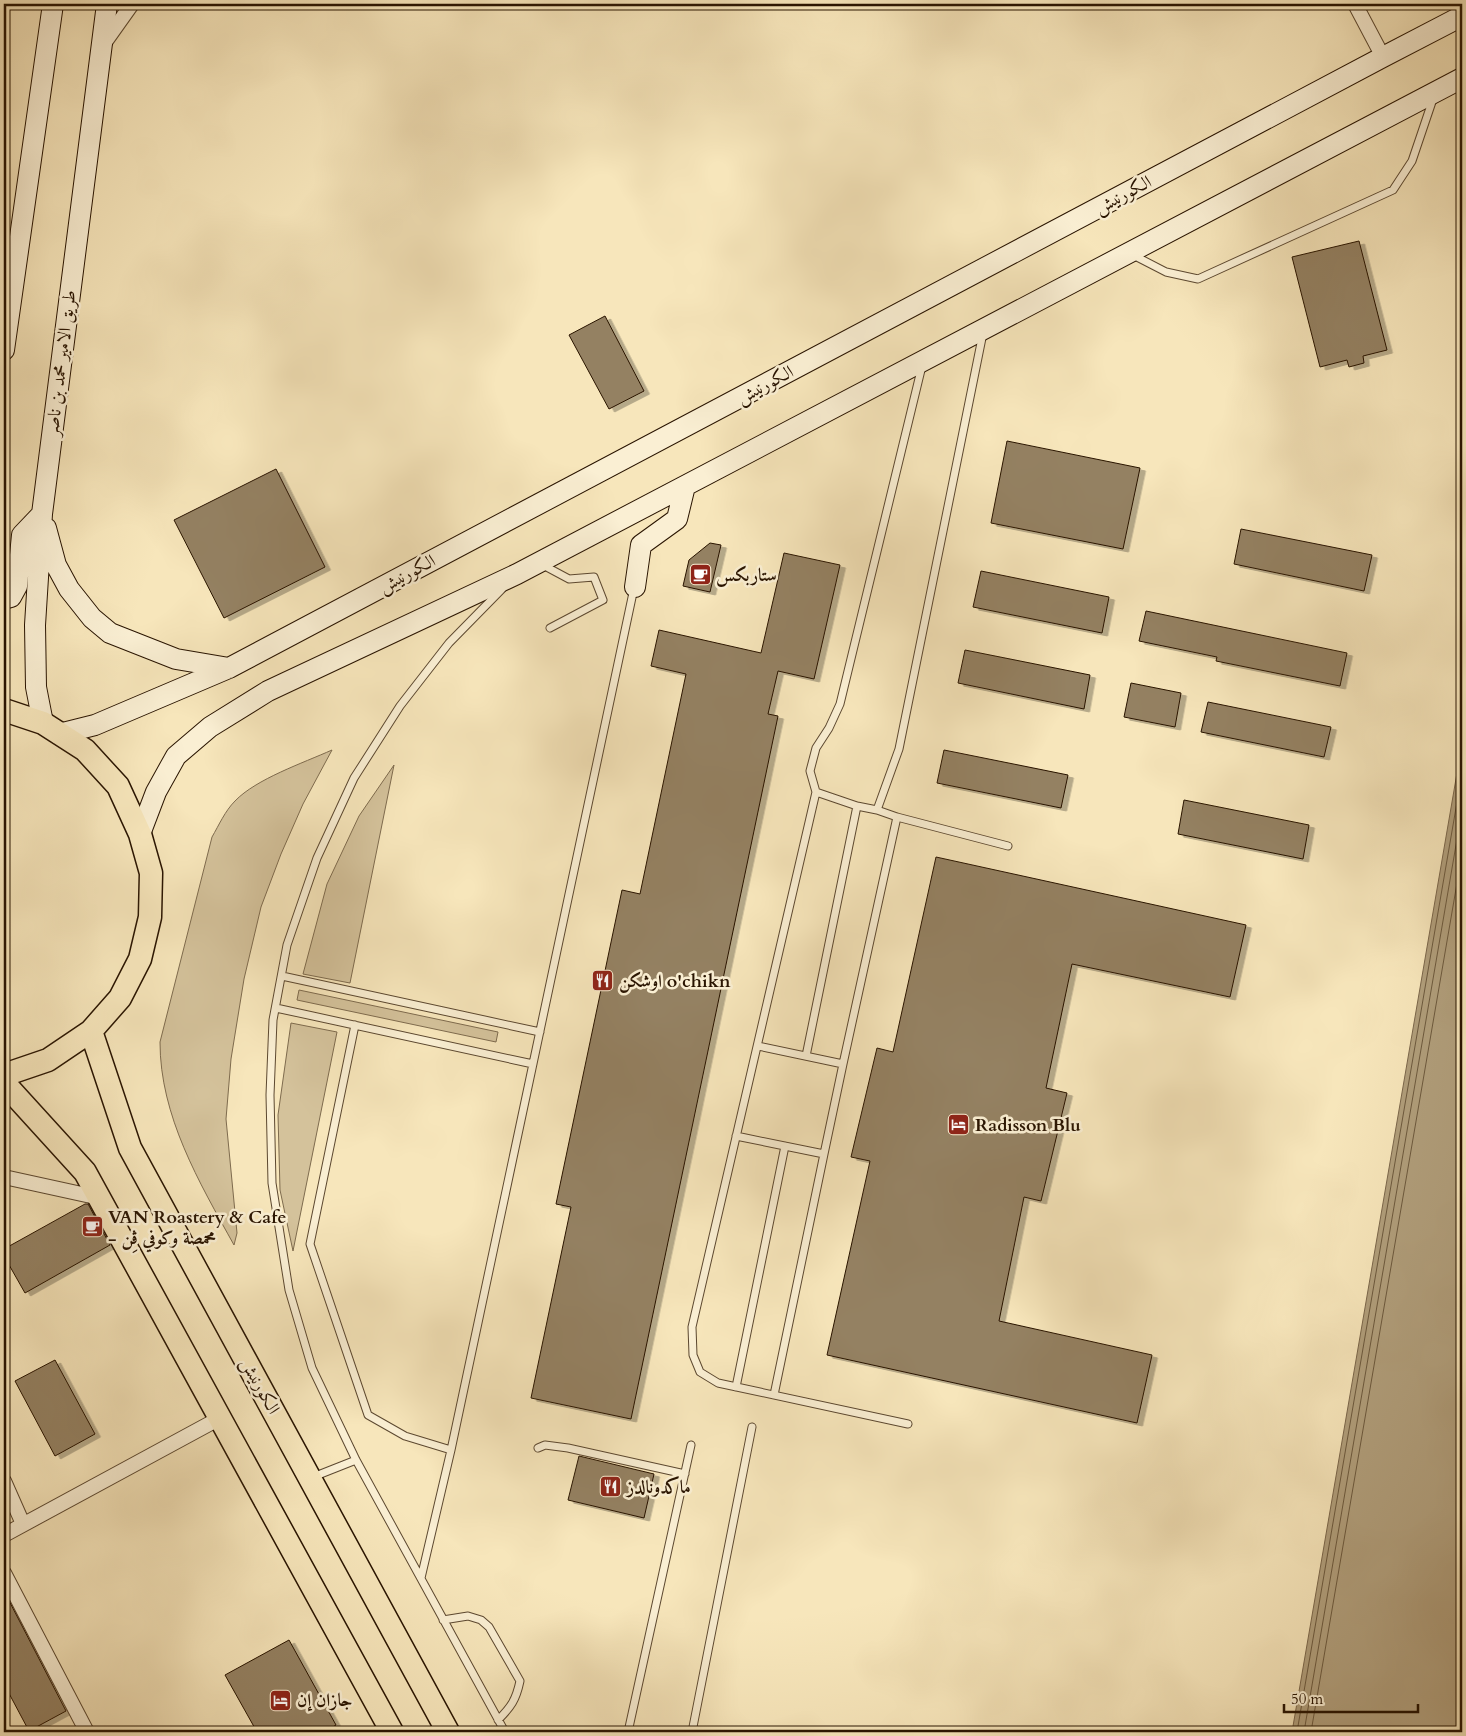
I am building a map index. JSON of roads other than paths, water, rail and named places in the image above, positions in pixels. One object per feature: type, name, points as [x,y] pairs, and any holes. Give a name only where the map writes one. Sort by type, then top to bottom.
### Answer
[{"type":"main road","points":[[4,350],[53,4]]},
{"type":"main road","name":"طريق الامير محمد بن ناصر","points":[[51,728],[36,687],[35,625],[42,514],[107,4]]},
{"type":"main road","name":"الكورنيش","points":[[51,728],[95,725],[229,668],[1462,16]]},
{"type":"main road","points":[[140,834],[156,792],[176,756],[210,727],[268,691],[517,574],[1462,78]]},
{"type":"main road","points":[[635,587],[641,545],[677,520],[685,486]]},
{"type":"main road","points":[[4,599],[11,597],[17,586],[22,535],[42,514]]},
{"type":"main road","points":[[42,514],[56,565],[68,589],[92,618],[104,628],[176,659],[229,668]]},
{"type":"main road","points":[[4,710],[51,728],[84,750],[118,786],[140,834],[151,873],[150,917],[140,959],[120,998],[91,1031],[48,1060],[4,1075]]},
{"type":"main road","name":"الكورنيش","points":[[91,1031],[130,1148],[448,1732]]},
{"type":"main road","points":[[4,1083],[85,1172],[392,1732]]},
{"type":"street","points":[[101,47],[132,4]]},
{"type":"street","points":[[1355,4],[1383,57]]},
{"type":"street","points":[[4,1177],[100,1198]]},
{"type":"street","points":[[4,1535],[220,1418]]},
{"type":"street","points":[[4,1481],[23,1524]]},
{"type":"street","points":[[4,1573],[87,1732]]},
{"type":"lane","points":[[1129,253],[1166,272],[1198,279],[1393,190],[1412,161],[1436,92]]},
{"type":"lane","points":[[877,810],[899,749],[984,329]]},
{"type":"lane","points":[[908,1424],[718,1383],[700,1372],[693,1355],[692,1327],[816,792],[810,771],[816,748],[829,728],[840,704],[923,361]]},
{"type":"lane","points":[[539,562],[569,578],[594,577],[603,600],[550,628]]},
{"type":"lane","points":[[505,1732],[356,1460],[312,1368],[289,1290],[272,1182],[270,1095],[274,1020],[287,945],[317,858],[354,778],[400,706],[449,643],[517,574]]},
{"type":"lane","points":[[421,1578],[451,1450],[635,587]]},
{"type":"lane","points":[[816,792],[857,806],[1008,846]]},
{"type":"lane","points":[[806,1056],[857,806]]},
{"type":"lane","points":[[774,1395],[897,817]]},
{"type":"lane","points":[[282,976],[540,1032]]},
{"type":"lane","points":[[276,1008],[533,1064]]},
{"type":"lane","points":[[355,1026],[310,1244],[368,1415],[405,1436],[451,1450]]},
{"type":"lane","points":[[758,1046],[843,1064]]},
{"type":"lane","points":[[736,1136],[824,1154]]},
{"type":"lane","points":[[736,1387],[785,1146]]},
{"type":"lane","points":[[692,1732],[752,1427]]},
{"type":"lane","points":[[538,1448],[545,1445],[568,1448],[685,1474]]},
{"type":"lane","points":[[628,1732],[691,1445]]},
{"type":"lane","points":[[310,1478],[356,1460]]},
{"type":"lane","points":[[443,1620],[468,1616],[481,1620],[489,1627],[520,1682],[512,1706],[498,1720]]},
{"type":"water","points":[[1462,744],[1462,1732],[1292,1732]]},
{"type":"place","name":"ستاربكس","points":[[700,575]]},
{"type":"place","name":"اوشكن o'chikn","points":[[603,981]]},
{"type":"place","name":"Radisson Blu","points":[[959,1125]]},
{"type":"place","name":"VAN Roastery & Cafe - محمصة وكوفي ڤِن","points":[[92,1227]]},
{"type":"place","name":"ماكدونالدز","points":[[611,1487]]},
{"type":"place","name":"جازان إن","points":[[281,1700]]}]
